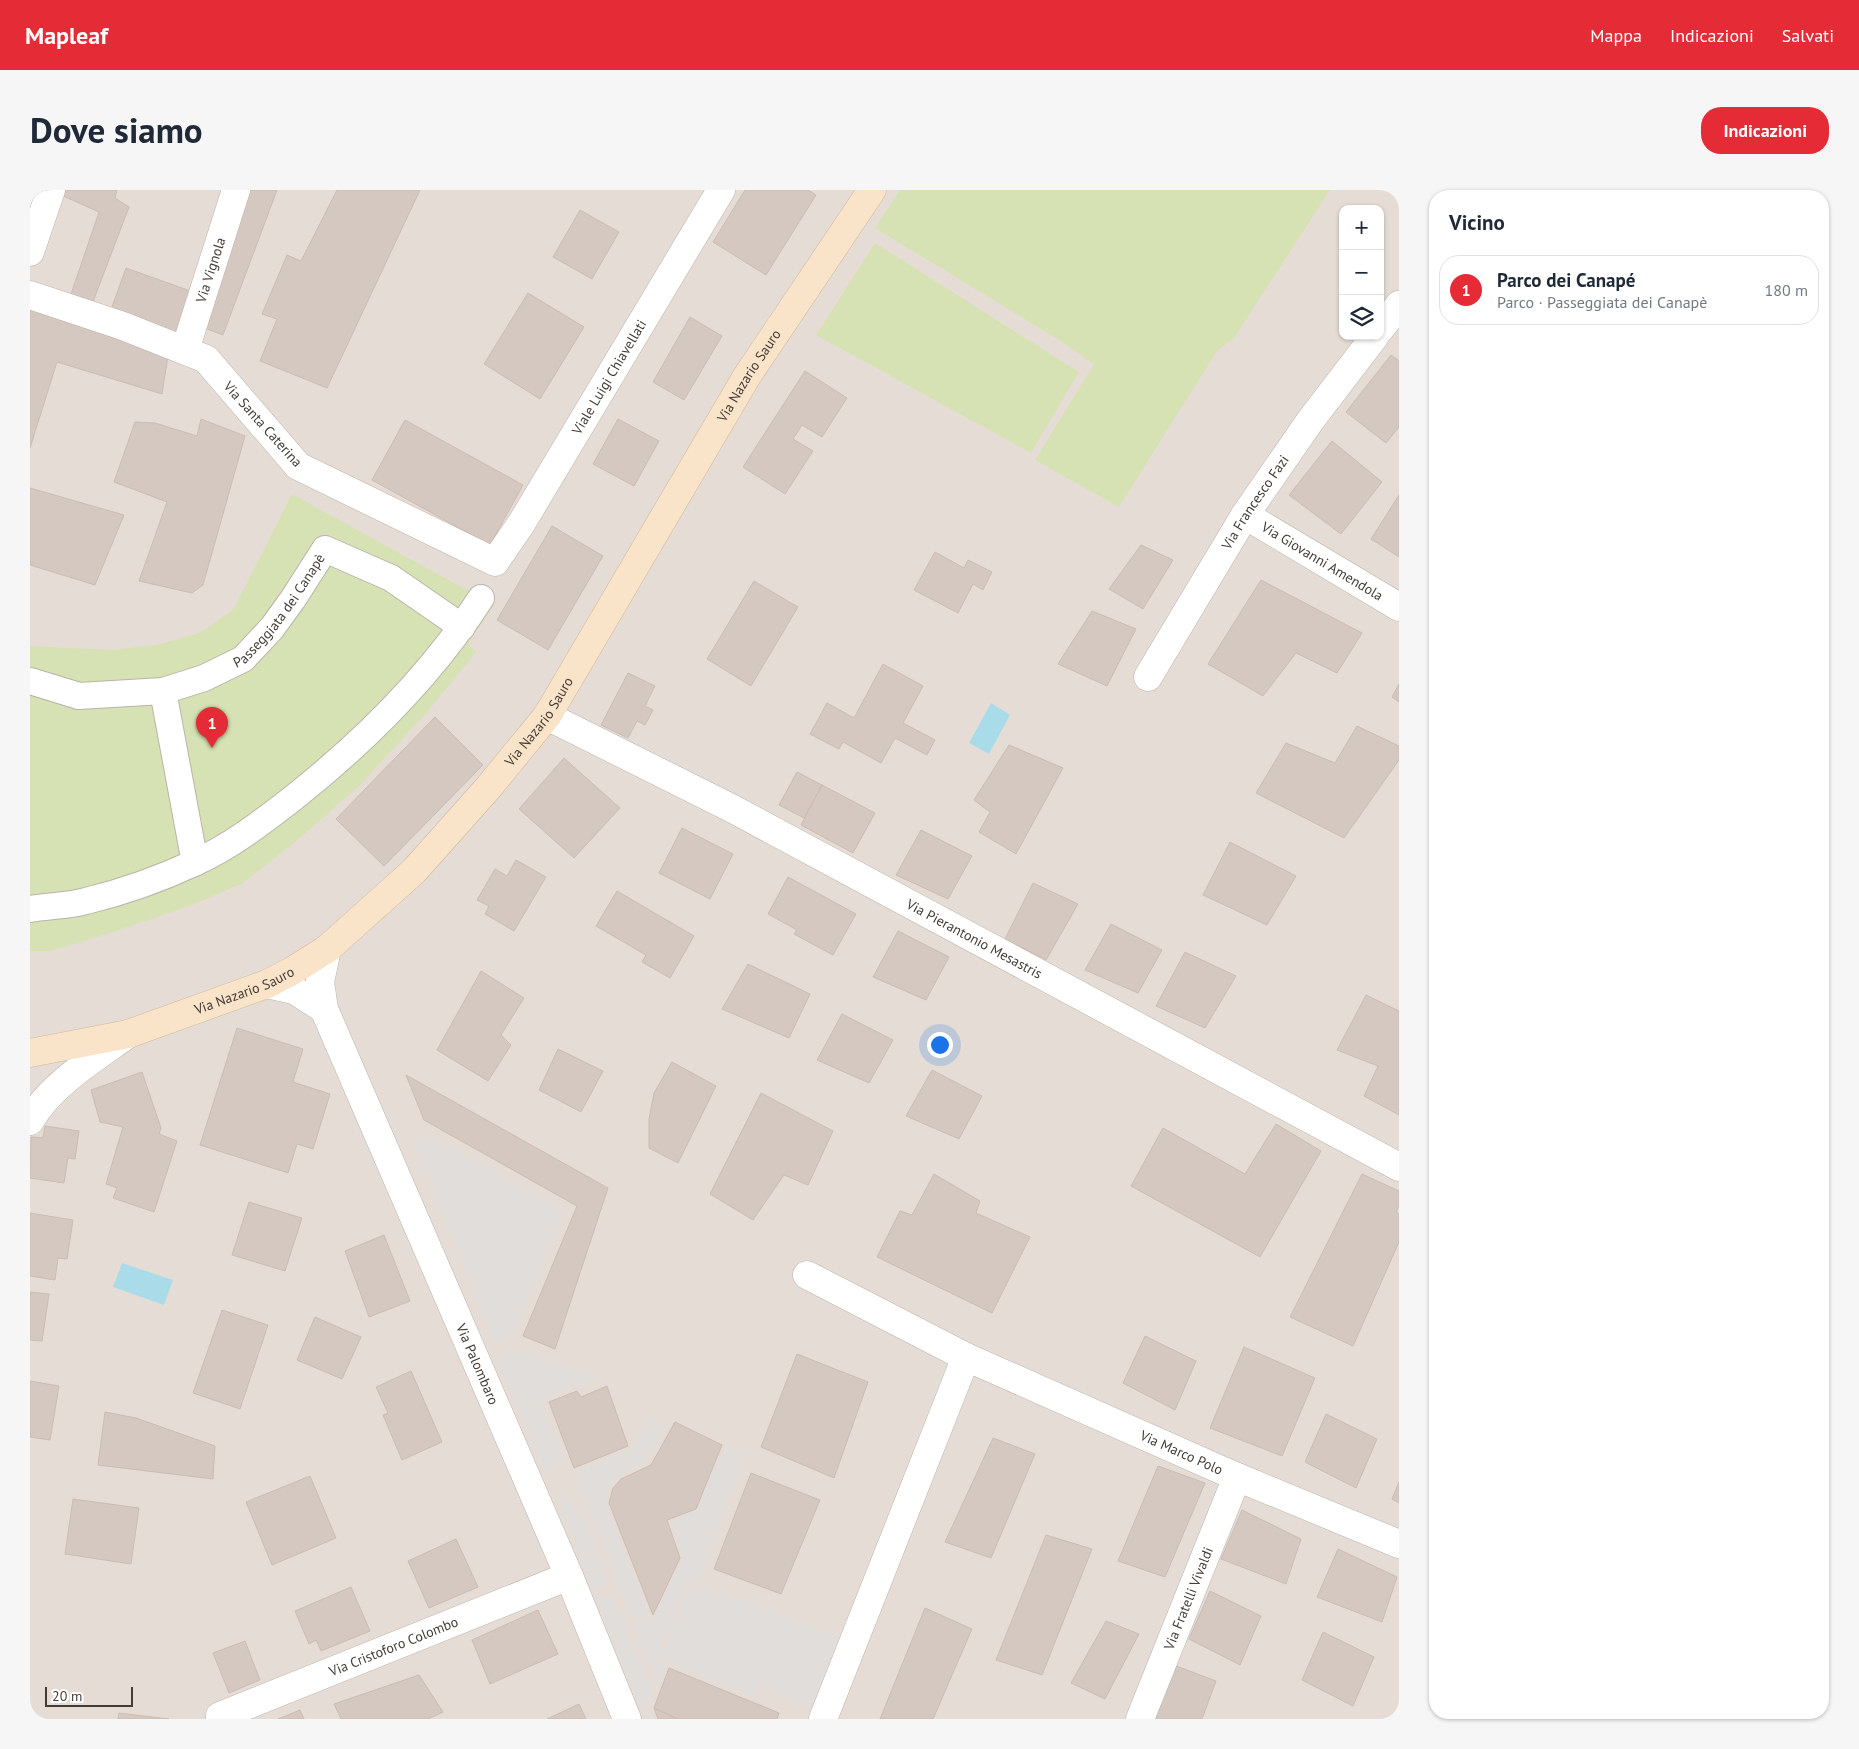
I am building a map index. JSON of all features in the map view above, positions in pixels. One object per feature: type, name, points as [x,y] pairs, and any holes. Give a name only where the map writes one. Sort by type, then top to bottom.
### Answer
[{"type":"main road","name":"Via Nazario Sauro","points":[[30,1052],[128,1034],[267,984],[327,949],[414,871],[488,788],[548,716],[748,376],[872,190]]},
{"type":"street","points":[[30,252],[51,190]]},
{"type":"street","name":"Via Vignola","points":[[185,350],[236,190]]},
{"type":"street","name":"Viale Luigi Chiavellati","points":[[495,562],[521,524],[720,190]]},
{"type":"street","name":"Via Santa Caterina","points":[[30,295],[123,326],[206,359],[298,466],[495,562]]},
{"type":"street","points":[[1384,324],[1399,305]]},
{"type":"street","name":"Via Francesco Fazi","points":[[1148,677],[1245,516],[1310,421],[1372,340]]},
{"type":"street","name":"Via Giovanni Amendola","points":[[1245,516],[1399,607]]},
{"type":"street","name":"Passeggiata dei Canapè","points":[[30,681],[79,696],[163,691],[204,678],[243,659],[272,628],[325,549],[391,578],[462,627]]},
{"type":"street","points":[[30,908],[85,902],[144,884],[195,863],[249,832],[332,767],[394,707],[462,627],[481,598]]},
{"type":"street","points":[[163,691],[195,863]]},
{"type":"street","name":"Via Pierantonio Mesastris","points":[[548,716],[733,809],[1399,1167]]},
{"type":"street","name":"Via Palombaro","points":[[327,949],[320,982],[324,1009],[569,1576],[627,1719]]},
{"type":"street","points":[[267,984],[294,990],[324,1009]]},
{"type":"street","points":[[30,1120],[37,1108],[62,1083],[128,1034]]},
{"type":"street","name":"Via Marco Polo","points":[[807,1275],[966,1357],[1237,1477],[1399,1544]]},
{"type":"street","points":[[823,1719],[966,1357]]},
{"type":"street","name":"Via Fratelli Vivaldi","points":[[1140,1719],[1237,1477]]},
{"type":"street","name":"Via Cristoforo Colombo","points":[[220,1718],[569,1576]]},
{"type":"shaded area","points":[[30,190],[1399,190],[1399,1719],[30,1719]]},
{"type":"shaded area","points":[[427,1136],[564,1210],[512,1336],[496,1343],[414,1141]]},
{"type":"shaded area","points":[[517,1352],[600,1376],[539,1400],[565,1463],[546,1473],[498,1359]]},
{"type":"shaded area","points":[[647,1418],[666,1425],[648,1461],[618,1476],[610,1485],[606,1499],[611,1519],[652,1623],[684,1557],[670,1522],[696,1511],[726,1444],[746,1452],[696,1587],[685,1584],[657,1661],[667,1665],[658,1688],[575,1471],[633,1448]]},
{"type":"shaded area","points":[[557,1494],[579,1510],[608,1582],[592,1590]]},
{"type":"shaded area","points":[[703,1585],[850,1642],[821,1711],[759,1685],[754,1698],[660,1659],[688,1588],[700,1592]]},
{"type":"shaded area","points":[[613,1596],[652,1692],[643,1713],[597,1602]]},
{"type":"green space","points":[[900,190],[1330,190],[1234,338],[1217,351],[1119,507],[1035,460],[1094,364],[1059,340],[875,228]]},
{"type":"green space","points":[[875,243],[1079,372],[1031,453],[816,335]]},
{"type":"green space","points":[[292,494],[494,605],[468,644],[476,652],[428,711],[359,786],[293,844],[241,884],[195,904],[116,931],[51,951],[30,951],[30,646],[111,650],[157,645],[200,633],[233,610]]},
{"type":"water","points":[[991,703],[1010,715],[989,754],[969,743]]},
{"type":"water","points":[[122,1263],[173,1280],[164,1305],[113,1287]]},
{"type":"building","points":[[63,190],[117,190],[115,198],[129,207],[91,307],[69,300],[99,212],[61,195]]},
{"type":"building","points":[[242,190],[277,190],[223,335],[199,326]]},
{"type":"building","points":[[337,190],[420,190],[327,388],[260,361],[277,319],[262,314],[287,255],[301,261]]},
{"type":"building","points":[[745,190],[808,190],[816,195],[766,275],[713,242]]},
{"type":"building","points":[[580,210],[619,232],[592,279],[553,257]]},
{"type":"building","points":[[126,268],[196,293],[177,339],[109,315]]},
{"type":"building","points":[[528,293],[584,327],[540,399],[484,364]]},
{"type":"building","points":[[30,309],[169,349],[162,394],[57,362],[30,448]]},
{"type":"building","points":[[690,317],[722,336],[684,400],[653,382]]},
{"type":"building","points":[[1391,355],[1399,361],[1399,427],[1386,443],[1346,412]]},
{"type":"building","points":[[805,371],[847,398],[822,437],[802,425],[793,439],[813,451],[785,494],[743,467]]},
{"type":"building","points":[[201,419],[245,436],[203,585],[192,593],[139,581],[167,502],[114,482],[135,422],[155,423],[197,436]]},
{"type":"building","points":[[618,419],[659,441],[634,486],[593,464]]},
{"type":"building","points":[[405,420],[523,485],[490,545],[372,480]]},
{"type":"building","points":[[1332,441],[1382,482],[1341,534],[1289,495]]},
{"type":"building","points":[[30,488],[124,515],[95,585],[30,565]]},
{"type":"building","points":[[1399,495],[1399,557],[1371,539]]},
{"type":"building","points":[[552,526],[603,556],[548,650],[497,620]]},
{"type":"building","points":[[1141,545],[1173,560],[1143,609],[1109,589]]},
{"type":"building","points":[[935,552],[964,568],[968,560],[992,572],[983,590],[973,584],[958,613],[914,590]]},
{"type":"building","points":[[1261,580],[1362,633],[1337,673],[1296,653],[1263,696],[1208,664]]},
{"type":"building","points":[[754,581],[798,607],[751,686],[707,659]]},
{"type":"building","points":[[1092,611],[1136,629],[1107,686],[1058,664]]},
{"type":"building","points":[[883,664],[923,686],[903,723],[935,740],[927,755],[895,738],[881,763],[843,742],[839,749],[810,734],[827,703],[854,718]]},
{"type":"building","points":[[628,673],[655,686],[645,706],[653,710],[645,725],[637,721],[628,738],[601,725]]},
{"type":"building","points":[[1399,684],[1399,702],[1392,697]]},
{"type":"building","points":[[435,717],[483,765],[384,866],[336,819]]},
{"type":"building","points":[[1357,726],[1399,746],[1399,760],[1344,838],[1256,793],[1286,743],[1335,763]]},
{"type":"building","points":[[1009,745],[1063,768],[1016,854],[979,832],[990,812],[974,800]]},
{"type":"building","points":[[564,758],[620,808],[574,858],[519,809]]},
{"type":"building","points":[[797,772],[822,785],[804,818],[779,805]]},
{"type":"building","points":[[822,785],[875,813],[853,853],[801,825]]},
{"type":"building","points":[[682,828],[733,854],[710,899],[659,873]]},
{"type":"building","points":[[921,830],[972,856],[948,899],[896,875]]},
{"type":"building","points":[[1230,842],[1296,876],[1267,925],[1203,895]]},
{"type":"building","points":[[516,860],[546,877],[514,931],[485,914],[489,906],[477,900],[495,869],[507,876]]},
{"type":"building","points":[[788,877],[856,914],[833,955],[794,934],[797,930],[768,914]]},
{"type":"building","points":[[1033,883],[1078,904],[1046,960],[1005,939]]},
{"type":"building","points":[[617,891],[694,936],[670,978],[642,962],[646,955],[596,926]]},
{"type":"building","points":[[1111,924],[1162,950],[1138,993],[1085,970]]},
{"type":"building","points":[[898,931],[949,957],[926,1000],[873,977]]},
{"type":"building","points":[[1185,952],[1236,976],[1205,1028],[1156,1006]]},
{"type":"building","points":[[748,964],[810,994],[789,1038],[722,1009]]},
{"type":"building","points":[[481,971],[524,998],[501,1035],[511,1045],[488,1081],[437,1050]]},
{"type":"building","points":[[1366,995],[1399,1011],[1399,1115],[1364,1096],[1378,1066],[1337,1050]]},
{"type":"building","points":[[842,1014],[893,1040],[869,1083],[817,1060]]},
{"type":"building","points":[[237,1028],[303,1049],[293,1082],[330,1094],[313,1149],[297,1144],[288,1173],[200,1145]]},
{"type":"building","points":[[558,1049],[603,1071],[581,1112],[539,1090]]},
{"type":"building","points":[[672,1062],[716,1086],[678,1163],[649,1148],[649,1119],[654,1093]]},
{"type":"building","points":[[932,1070],[982,1096],[959,1139],[906,1116]]},
{"type":"building","points":[[142,1072],[161,1128],[159,1134],[177,1141],[154,1212],[113,1198],[117,1188],[106,1184],[123,1127],[100,1122],[91,1090]]},
{"type":"building","points":[[406,1075],[608,1188],[555,1349],[523,1336],[577,1206],[424,1120]]},
{"type":"building","points":[[761,1093],[833,1131],[808,1185],[784,1175],[753,1220],[710,1194]]},
{"type":"building","points":[[1276,1124],[1321,1151],[1260,1257],[1131,1186],[1163,1128],[1245,1174]]},
{"type":"building","points":[[45,1126],[79,1131],[75,1159],[68,1158],[64,1183],[30,1178],[31,1137],[43,1138]]},
{"type":"building","points":[[934,1174],[980,1201],[976,1213],[1030,1237],[992,1313],[877,1257],[900,1211],[912,1215]]},
{"type":"building","points":[[1362,1174],[1399,1191],[1399,1206],[1396,1212],[1399,1214],[1399,1242],[1353,1346],[1290,1317]]},
{"type":"building","points":[[249,1202],[302,1218],[285,1271],[232,1255]]},
{"type":"building","points":[[30,1213],[73,1220],[67,1259],[58,1258],[55,1280],[30,1276]]},
{"type":"building","points":[[384,1235],[410,1301],[369,1317],[345,1251]]},
{"type":"building","points":[[30,1292],[49,1294],[42,1341],[30,1340]]},
{"type":"building","points":[[222,1310],[268,1325],[240,1409],[193,1393]]},
{"type":"building","points":[[315,1317],[361,1337],[342,1379],[297,1360]]},
{"type":"building","points":[[1145,1336],[1196,1361],[1175,1410],[1123,1383]]},
{"type":"building","points":[[1244,1347],[1315,1378],[1282,1456],[1210,1428]]},
{"type":"building","points":[[797,1354],[868,1382],[834,1478],[761,1447]]},
{"type":"building","points":[[411,1371],[442,1442],[402,1460],[383,1415],[388,1413],[376,1387]]},
{"type":"building","points":[[30,1381],[59,1386],[50,1440],[30,1437]]},
{"type":"building","points":[[607,1386],[628,1446],[574,1468],[549,1402],[577,1391],[581,1397]]},
{"type":"building","points":[[105,1412],[136,1418],[215,1446],[213,1479],[98,1465]]},
{"type":"building","points":[[1326,1414],[1377,1439],[1356,1488],[1305,1462]]},
{"type":"building","points":[[675,1422],[722,1445],[696,1509],[667,1520],[680,1558],[653,1615],[609,1503],[613,1488],[621,1479],[651,1465]]},
{"type":"building","points":[[993,1438],[1035,1454],[991,1558],[945,1542]]},
{"type":"building","points":[[1158,1466],[1205,1483],[1165,1577],[1118,1561]]},
{"type":"building","points":[[751,1473],[820,1500],[781,1594],[714,1569]]},
{"type":"building","points":[[310,1476],[336,1538],[272,1565],[246,1502]]},
{"type":"building","points":[[1399,1482],[1399,1503],[1392,1499]]},
{"type":"building","points":[[73,1499],[139,1508],[131,1564],[65,1554]]},
{"type":"building","points":[[1242,1510],[1301,1539],[1286,1584],[1221,1559]]},
{"type":"building","points":[[1046,1535],[1092,1549],[1042,1675],[996,1660]]},
{"type":"building","points":[[456,1539],[478,1587],[429,1608],[408,1561]]},
{"type":"building","points":[[1338,1549],[1397,1577],[1382,1622],[1317,1597]]},
{"type":"building","points":[[351,1587],[370,1631],[321,1651],[316,1640],[309,1644],[295,1611]]},
{"type":"building","points":[[1210,1591],[1261,1616],[1240,1665],[1189,1639]]},
{"type":"building","points":[[925,1608],[972,1629],[933,1719],[880,1719]]},
{"type":"building","points":[[538,1610],[558,1654],[490,1684],[472,1640]]},
{"type":"building","points":[[1106,1621],[1139,1634],[1105,1699],[1071,1683]]},
{"type":"building","points":[[1323,1632],[1374,1657],[1353,1706],[1302,1680]]},
{"type":"building","points":[[245,1641],[260,1680],[229,1693],[213,1653]]},
{"type":"building","points":[[1171,1664],[1216,1681],[1202,1719],[1146,1719]]},
{"type":"building","points":[[669,1668],[779,1713],[777,1719],[678,1719],[654,1708]]},
{"type":"building","points":[[419,1675],[443,1712],[428,1719],[341,1719],[334,1704]]},
{"type":"building","points":[[579,1704],[586,1719],[547,1719]]},
{"type":"building","points":[[654,1708],[678,1719],[658,1719]]},
{"type":"building","points":[[300,1710],[304,1719],[278,1719]]},
{"type":"building","points":[[119,1713],[169,1719],[118,1719]]},
{"type":"place","name":"Parco dei Canapé","points":[[212,748]]}]
